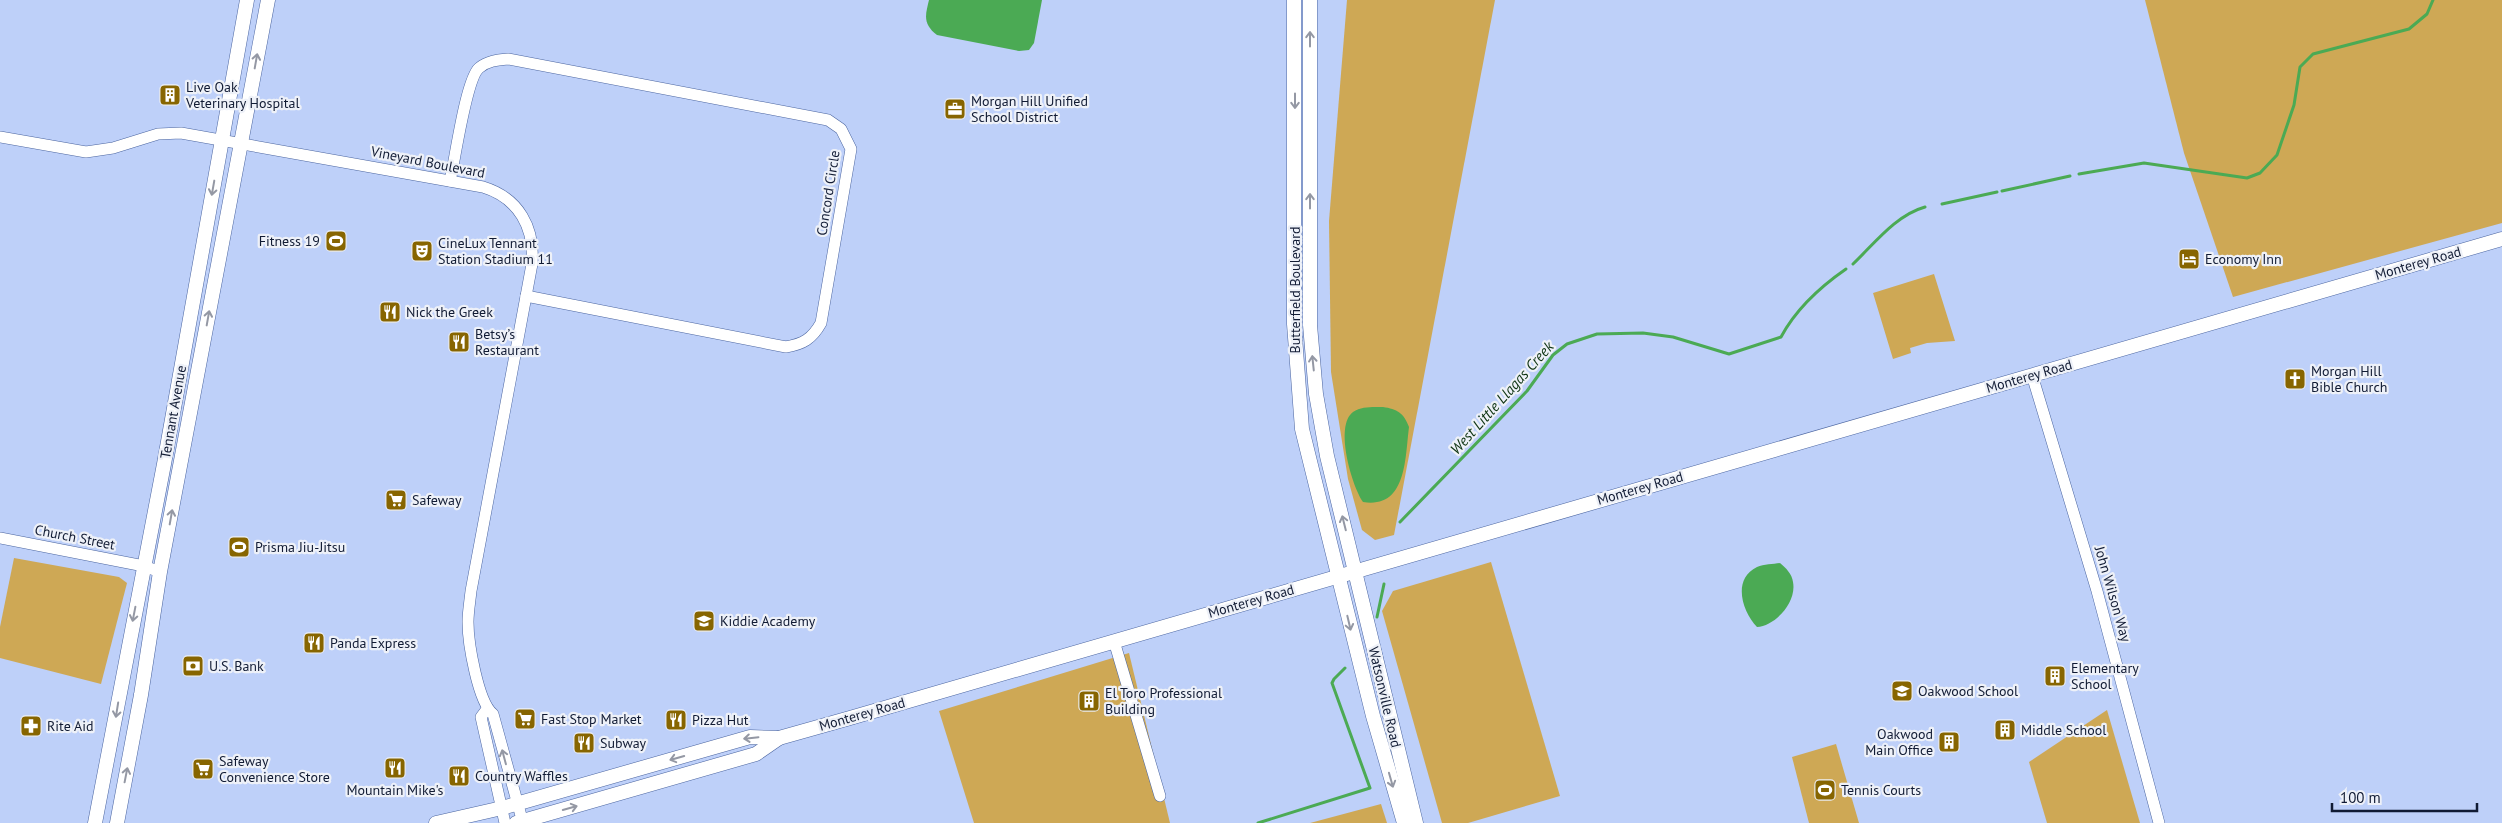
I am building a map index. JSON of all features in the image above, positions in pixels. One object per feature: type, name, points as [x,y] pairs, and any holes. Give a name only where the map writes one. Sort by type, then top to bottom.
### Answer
[{"type":"main road","name":"Tennant Avenue","points":[[95,823],[144,566],[246,0]]},
{"type":"main road","name":"Butterfield Boulevard","points":[[1294,0],[1294,324],[1296,378],[1306,450],[1337,576]]},
{"type":"main road","name":"Butterfield Boulevard","points":[[1310,0],[1312,357],[1321,427],[1354,570]]},
{"type":"main road","name":"Tennant Avenue","points":[[117,823],[141,695],[161,569],[265,1]]},
{"type":"main road","name":"Monterey Road","points":[[436,823],[517,804],[750,737],[779,738],[2502,239]]},
{"type":"main road","name":"Watsonville Road","points":[[1354,570],[1416,823]]},
{"type":"main road","name":"Watsonville Road","points":[[1337,576],[1373,716],[1404,823]]},
{"type":"main road","name":"Monterey Road","points":[[520,822],[756,754],[779,738]]},
{"type":"street","name":"Concord Circle","points":[[450,181],[469,84],[478,69],[491,61],[508,59],[828,120],[846,136],[851,149],[821,323],[814,335],[802,344],[786,347],[526,296]]},
{"type":"street","name":"Vineyard Boulevard","points":[[0,137],[86,152],[113,148],[158,134],[181,133],[483,187],[509,200],[524,218],[532,237],[533,250],[469,607],[471,652],[487,709],[493,714],[520,822]]},
{"type":"street","name":"John Wilson Way","points":[[2032,375],[2097,591],[2159,823]]},
{"type":"street","name":"Church Street","points":[[0,538],[161,569]]},
{"type":"street","points":[[1114,641],[1160,796]]},
{"type":"street","name":"Vineyard Boulevard","points":[[487,709],[481,717],[505,823]]},
{"type":"shaded area","points":[[929,0],[1042,0],[1034,43],[1029,50],[1019,51],[937,35],[929,27],[926,19]]},
{"type":"shaded area","points":[[1347,0],[1495,0],[1394,535],[1375,540],[1362,530],[1348,479],[1331,372],[1329,221]]},
{"type":"shaded area","points":[[2145,0],[2502,0],[2502,223],[2233,297],[2184,153]]},
{"type":"shaded area","points":[[1934,274],[1955,341],[1927,343],[1910,348],[1911,353],[1893,359],[1873,293]]},
{"type":"shaded area","points":[[1383,407],[1399,412],[1405,418],[1409,427],[1404,466],[1396,490],[1388,498],[1377,502],[1363,502],[1350,470],[1345,430],[1348,419],[1356,410]]},
{"type":"shaded area","points":[[14,558],[119,577],[127,583],[101,684],[0,658],[0,627]]},
{"type":"shaded area","points":[[1491,562],[1560,796],[1468,823],[1442,823],[1382,611],[1393,591]]},
{"type":"shaded area","points":[[1780,563],[1788,571],[1792,579],[1792,597],[1777,618],[1764,626],[1757,627],[1747,613],[1744,604],[1742,587],[1744,579],[1749,572],[1757,567]]},
{"type":"shaded area","points":[[1129,653],[1170,823],[974,823],[939,711]]},
{"type":"shaded area","points":[[2107,710],[2140,823],[2047,823],[2029,762]]},
{"type":"shaded area","name":"Tennis Courts","points":[[1836,744],[1859,823],[1809,823],[1792,757]]},
{"type":"shaded area","points":[[1381,804],[1387,823],[1310,823]]},
{"type":"waterway","name":"West Little Llagas Creek","points":[[2079,174],[2144,163],[2247,178],[2260,173],[2277,155],[2294,105],[2300,67],[2313,54],[2409,29],[2427,14],[2433,0]]},
{"type":"waterway","name":"West Little Llagas Creek","points":[[2002,191],[2070,176]]},
{"type":"waterway","name":"West Little Llagas Creek","points":[[1942,204],[1997,192]]},
{"type":"waterway","name":"West Little Llagas Creek","points":[[1853,264],[1895,223],[1904,216],[1925,207]]},
{"type":"waterway","name":"West Little Llagas Creek","points":[[1400,522],[1527,391],[1553,355],[1567,344],[1597,334],[1643,333],[1673,337],[1729,354],[1781,337],[1809,299],[1846,269]]},
{"type":"waterway","name":"West Little Llagas Creek","points":[[1377,617],[1384,584]]},
{"type":"waterway","name":"West Little Llagas Creek","points":[[1258,823],[1370,788],[1332,683],[1345,668]]},
{"type":"place","name":"Live Oak Veterinary Hospital","points":[[170,95]]},
{"type":"place","name":"Morgan Hill Unified School District","points":[[955,109]]},
{"type":"place","name":"Fitness 19","points":[[336,241]]},
{"type":"place","name":"CineLux Tennant Station Stadium 11","points":[[422,251]]},
{"type":"place","name":"Economy Inn","points":[[2189,259]]},
{"type":"place","name":"Nick the Greek","points":[[390,312]]},
{"type":"place","name":"Betsy’s Restaurant","points":[[459,342]]},
{"type":"place","name":"Morgan Hill Bible Church","points":[[2295,379]]},
{"type":"place","name":"Safeway","points":[[396,500]]},
{"type":"place","name":"Prisma Jiu-Jitsu","points":[[239,547]]},
{"type":"place","name":"Kiddie Academy","points":[[704,621]]},
{"type":"place","name":"Panda Express","points":[[314,643]]},
{"type":"place","name":"U.S. Bank","points":[[193,666]]},
{"type":"place","name":"Elementary School","points":[[2055,676]]},
{"type":"place","name":"Oakwood School","points":[[1902,691]]},
{"type":"place","name":"El Toro Professional Building","points":[[1089,701]]},
{"type":"place","name":"Fast Stop Market","points":[[525,719]]},
{"type":"place","name":"Pizza Hut","points":[[676,720]]},
{"type":"place","name":"Rite Aid","points":[[31,726]]},
{"type":"place","name":"Middle School","points":[[2005,730]]},
{"type":"place","name":"Oakwood Main Office","points":[[1949,742]]},
{"type":"place","name":"Subway","points":[[584,743]]},
{"type":"place","name":"Mountain Mike's","points":[[395,768]]},
{"type":"place","name":"Safeway Convenience Store","points":[[203,769]]},
{"type":"place","name":"Country Waffles","points":[[459,776]]},
{"type":"place","name":"Tennis Courts","points":[[1825,790]]}]
